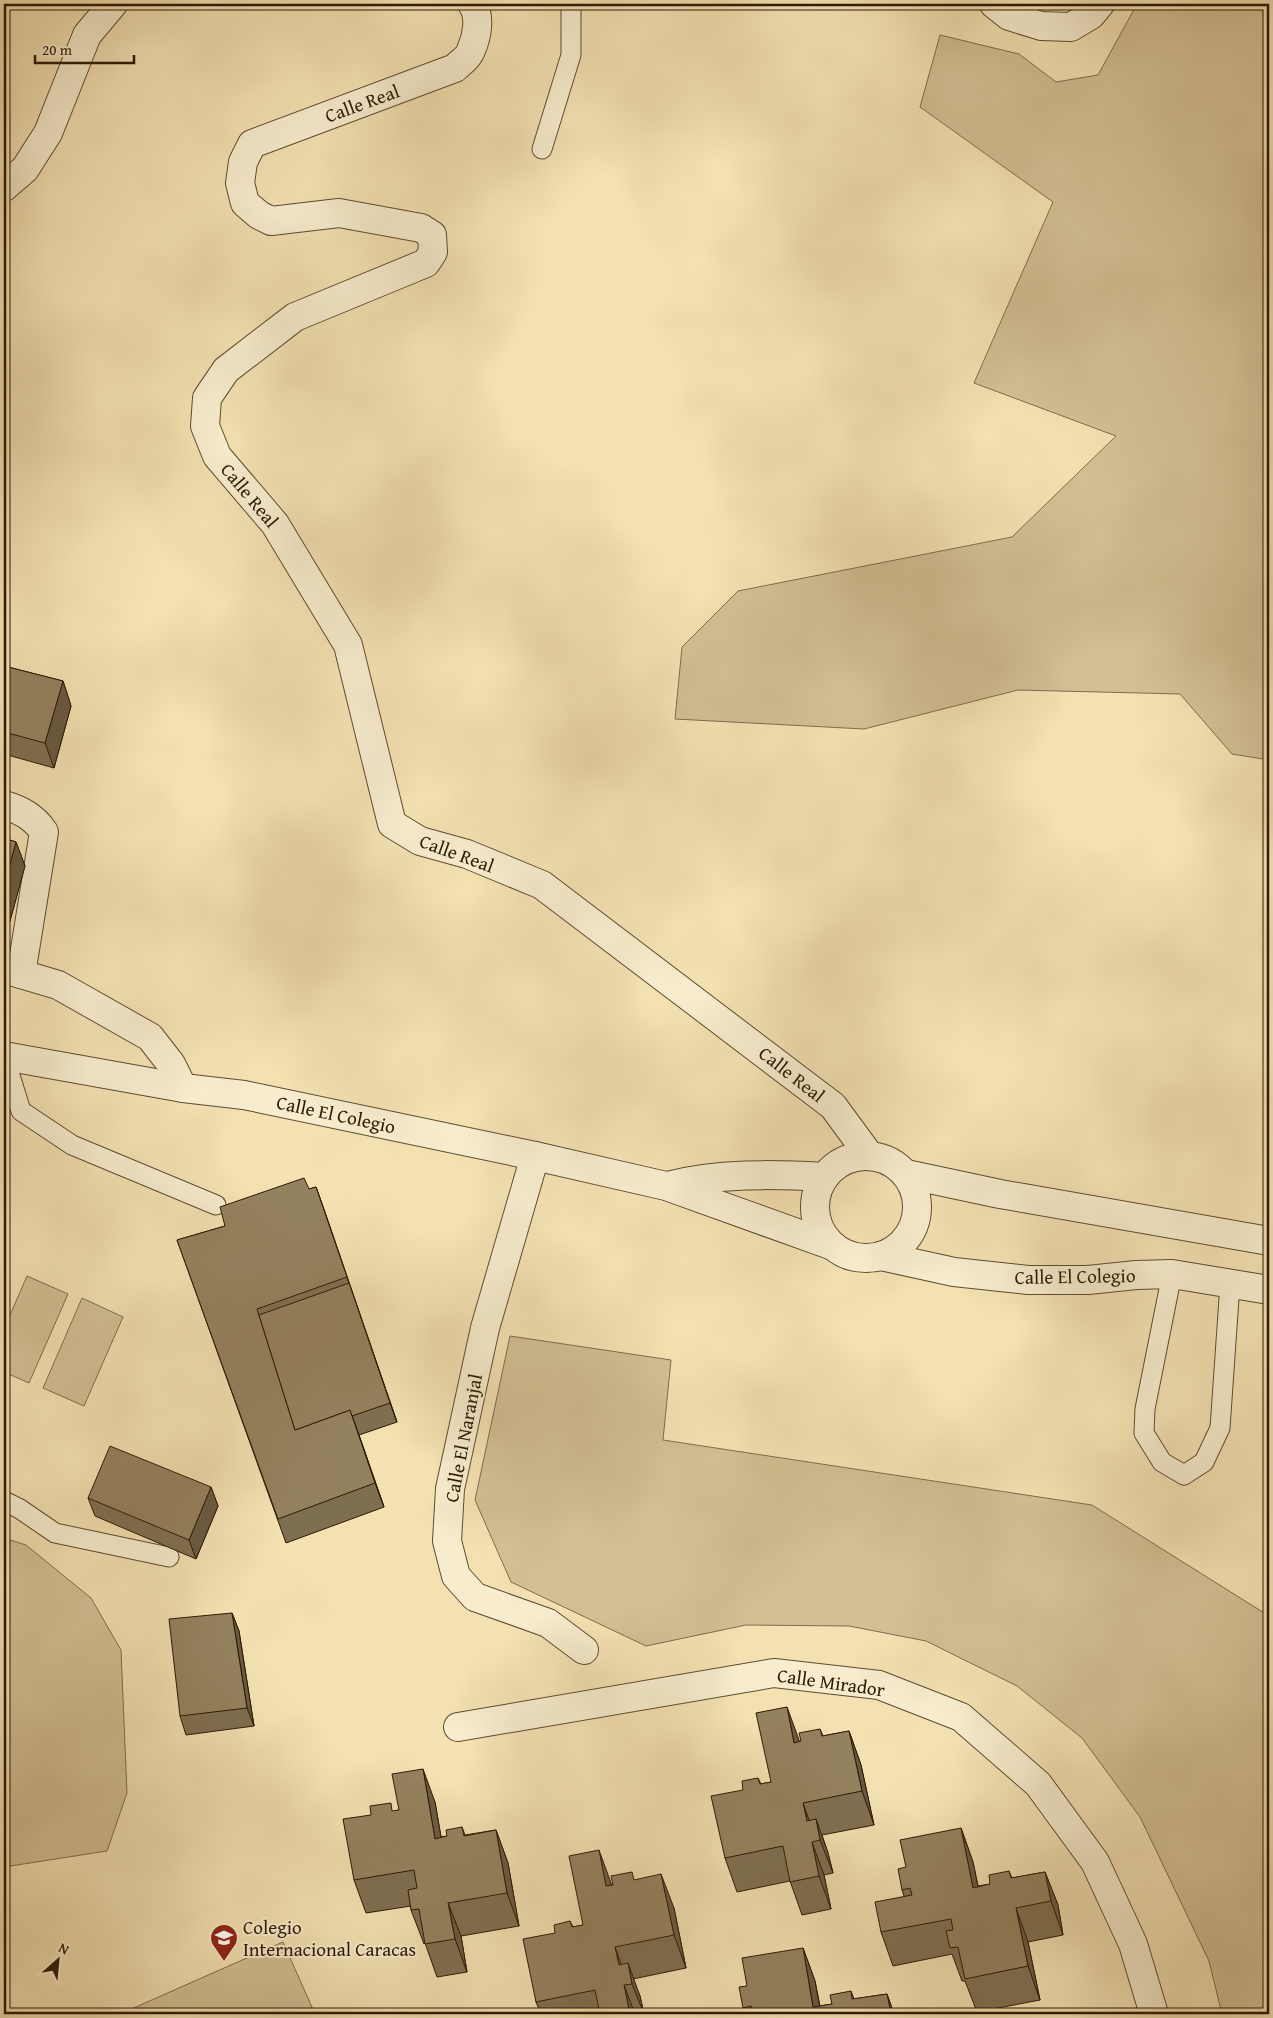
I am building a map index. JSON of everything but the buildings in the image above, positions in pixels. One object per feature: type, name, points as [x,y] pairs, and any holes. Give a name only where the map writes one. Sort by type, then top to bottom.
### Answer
[{"type":"street","points":[[4,187],[25,169],[48,133],[87,35],[113,4]]},
{"type":"street","name":"Calle Real","points":[[472,4],[476,9],[477,30],[471,52],[455,68],[252,144],[243,162],[240,183],[245,203],[259,215],[271,221],[339,213],[421,228],[432,235],[433,252],[426,263],[295,317],[273,332],[226,370],[207,398],[205,426],[217,456],[275,524],[348,645],[392,824],[420,842],[467,854],[542,885],[833,1106],[869,1155]]},
{"type":"street","points":[[994,4],[1009,16],[1041,26],[1071,27],[1091,14],[1100,4]]},
{"type":"street","points":[[4,805],[18,809],[37,821],[44,832],[12,971],[58,985],[150,1037],[171,1064],[183,1088]]},
{"type":"street","name":"Calle El Colegio","points":[[4,1056],[183,1088],[244,1095],[535,1156],[666,1186],[833,1246]]},
{"type":"street","name":"Calle El Colegio","points":[[869,1155],[890,1161],[906,1174],[917,1197],[915,1222],[903,1243],[893,1251],[869,1258],[856,1257],[844,1253],[824,1237],[815,1213],[815,1200],[824,1176],[833,1167],[844,1160],[856,1156],[869,1155]]},
{"type":"street","name":"Calle El Naranjal","points":[[535,1156],[485,1328],[450,1490],[447,1541],[456,1576],[475,1598],[548,1623],[584,1650]]},
{"type":"street","name":"Calle El Colegio","points":[[666,1186],[686,1181],[777,1174],[824,1176]]},
{"type":"street","name":"Calle El Colegio","points":[[906,1174],[1000,1194],[1269,1241]]},
{"type":"street","name":"Calle El Colegio","points":[[881,1256],[954,1272],[1028,1280],[1088,1280],[1136,1275],[1172,1274],[1269,1290]]},
{"type":"street","name":"Calle Mirador","points":[[458,1727],[774,1673],[879,1685],[961,1717],[1038,1784],[1095,1862],[1133,1944],[1154,2014]]},
{"type":"lane","points":[[542,150],[570,55],[571,4]]},
{"type":"lane","points":[[4,1056],[21,1111],[72,1145],[216,1204]]},
{"type":"lane","points":[[1172,1274],[1145,1409],[1144,1433],[1162,1462],[1184,1475],[1204,1462],[1220,1428],[1230,1284]]},
{"type":"lane","points":[[4,1502],[20,1509],[55,1533],[169,1557]]},
{"type":"shaded area","points":[[1137,4],[1269,4],[1269,760],[1232,754],[1180,694],[1018,690],[864,729],[675,719],[682,647],[738,591],[1012,537],[1116,436],[974,383],[1053,202],[920,107],[940,35],[1019,54],[1056,82],[1098,75]]},
{"type":"shaded area","points":[[27,1276],[68,1294],[29,1383],[4,1372],[4,1329]]},
{"type":"shaded area","points":[[82,1298],[123,1317],[84,1406],[43,1388]]},
{"type":"shaded area","points":[[510,1336],[671,1360],[663,1440],[1092,1505],[1269,1616],[1269,2014],[1222,2014],[1209,1961],[1140,1817],[1082,1738],[1017,1686],[926,1641],[849,1626],[746,1625],[646,1646],[511,1582],[475,1500]]},
{"type":"shaded area","points":[[4,1538],[26,1545],[91,1598],[121,1650],[127,1793],[107,1851],[4,1867]]},
{"type":"shaded area","points":[[283,1942],[315,2014],[120,2014]]},
{"type":"place","name":"Colegio Internacional Caracas","points":[[224,1962]]}]
